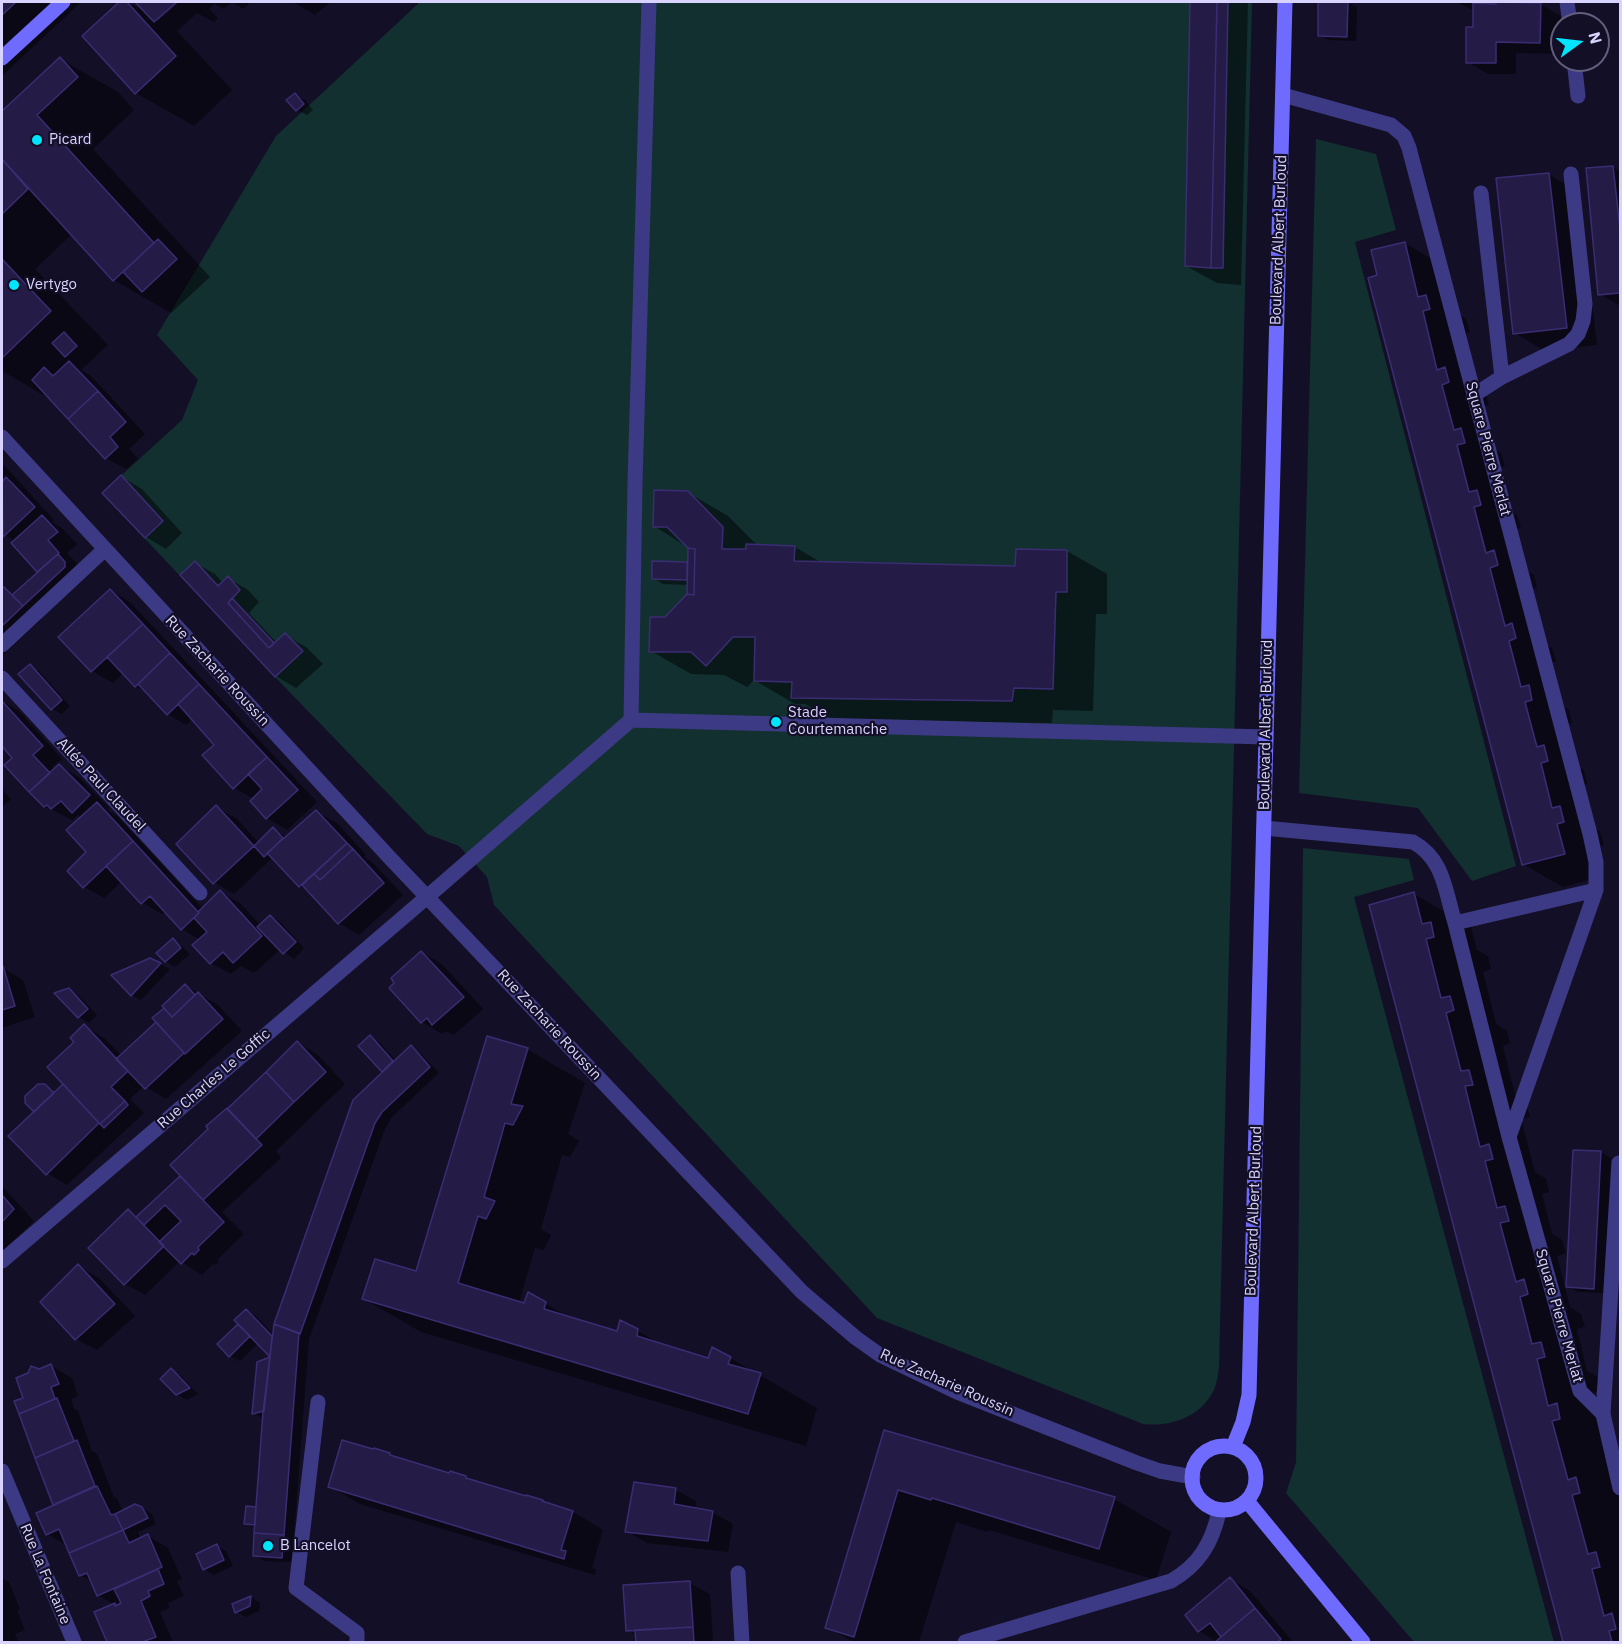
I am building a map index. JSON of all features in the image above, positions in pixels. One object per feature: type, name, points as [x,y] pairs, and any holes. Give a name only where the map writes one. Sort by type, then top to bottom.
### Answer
[{"type":"street","points":[[2,58],[63,2]]},
{"type":"street","points":[[649,2],[635,483],[631,720],[1266,737]]},
{"type":"street","name":"Boulevard Albert Burloud","points":[[1233,1447],[1243,1422],[1249,1395],[1285,2]]},
{"type":"street","points":[[1575,72],[1578,96]]},
{"type":"street","name":"Square Pierre Merlat","points":[[1283,95],[1378,120],[1391,125],[1404,136],[1414,165],[1590,834],[1596,862],[1596,890],[1509,1137]]},
{"type":"street","points":[[1474,395],[1502,377],[1569,344],[1578,334],[1583,321],[1585,304],[1571,174]]},
{"type":"street","points":[[1481,193],[1502,377]]},
{"type":"street","name":"Rue Zacharie Roussin","points":[[2,437],[428,897],[802,1292],[856,1338],[880,1354],[957,1392],[1137,1463],[1193,1477]]},
{"type":"street","points":[[2,645],[105,549]]},
{"type":"street","name":"Allée Paul Claudel","points":[[2,678],[200,893]]},
{"type":"street","name":"Rue Charles Le Goffic","points":[[2,1262],[631,720]]},
{"type":"street","name":"Square Pierre Merlat","points":[[1264,828],[1413,842],[1426,849],[1435,860],[1455,923],[1509,1137],[1580,1390],[1603,1414]]},
{"type":"street","points":[[1455,923],[1596,890]]},
{"type":"street","points":[[1618,1163],[1603,1414],[1620,1488]]},
{"type":"street","points":[[318,1402],[296,1588],[357,1633],[357,1642]]},
{"type":"street","points":[[1222,1445],[1233,1447],[1249,1457],[1254,1469],[1253,1490],[1247,1501],[1236,1510],[1219,1512],[1201,1502],[1195,1492],[1193,1477],[1195,1465],[1208,1449],[1222,1445]]},
{"type":"street","name":"Rue La Fontaine","points":[[2,1472],[74,1642]]},
{"type":"street","points":[[1247,1501],[1364,1642]]},
{"type":"street","points":[[965,1642],[1171,1581],[1192,1567],[1203,1556],[1215,1529],[1219,1512]]},
{"type":"street","points":[[738,1573],[742,1642]]},
{"type":"green space","name":"Stade Courtemanche","points":[[420,2],[1252,2],[1219,1367],[1214,1390],[1208,1399],[1201,1407],[1184,1418],[1164,1424],[1143,1424],[877,1318],[494,905],[487,877],[459,846],[427,834],[102,493],[182,420],[198,380],[157,335],[276,136]]},
{"type":"green space","points":[[1316,139],[1376,154],[1396,230],[1355,242],[1516,866],[1472,881],[1418,808],[1299,793]]},
{"type":"green space","points":[[1303,848],[1409,859],[1414,880],[1354,897],[1554,1642],[1414,1642],[1286,1493],[1296,1462]]},
{"type":"building","points":[[2,2],[16,2],[2,15]]},
{"type":"building","points":[[119,2],[127,2],[176,56],[135,94],[82,36]]},
{"type":"building","points":[[135,2],[177,2],[154,22]]},
{"type":"building","points":[[1190,2],[1217,2],[1211,268],[1185,266]]},
{"type":"building","points":[[1217,2],[1228,2],[1223,268],[1211,268]]},
{"type":"building","points":[[1318,2],[1348,2],[1347,37],[1318,36]]},
{"type":"building","points":[[1496,2],[1541,3],[1540,43],[1496,42],[1496,63],[1466,63],[1466,27],[1473,27],[1473,3],[1496,4]]},
{"type":"building","points":[[60,57],[78,77],[37,115],[154,243],[113,281],[2,159],[2,111]]},
{"type":"building","points":[[295,93],[304,104],[296,111],[286,100]]},
{"type":"building","points":[[2,159],[28,189],[2,214]]},
{"type":"building","points":[[1613,166],[1620,228],[1620,293],[1598,295],[1586,168]]},
{"type":"building","points":[[1549,173],[1567,328],[1513,334],[1496,178]]},
{"type":"building","points":[[158,239],[177,259],[142,292],[123,272]]},
{"type":"building","points":[[1405,242],[1418,297],[1426,295],[1430,309],[1423,311],[1437,370],[1445,367],[1449,382],[1442,385],[1454,430],[1461,428],[1465,443],[1457,445],[1469,492],[1477,490],[1481,505],[1474,507],[1486,553],[1494,550],[1498,565],[1490,568],[1505,626],[1512,623],[1516,638],[1509,641],[1521,687],[1529,685],[1532,700],[1525,702],[1537,747],[1544,745],[1548,761],[1541,763],[1552,808],[1560,806],[1564,822],[1557,824],[1565,854],[1522,865],[1368,278],[1377,275],[1371,250]]},
{"type":"building","name":"Vertygo","points":[[2,259],[51,311],[2,358]]},
{"type":"building","points":[[64,332],[77,346],[65,357],[52,343]]},
{"type":"building","points":[[69,361],[98,391],[68,419],[32,380],[44,367],[53,376]]},
{"type":"building","points":[[98,391],[126,422],[110,437],[118,447],[105,459],[68,419]]},
{"type":"building","points":[[121,475],[163,521],[145,538],[102,493]]},
{"type":"building","points":[[6,477],[35,507],[3,537],[2,482]]},
{"type":"building","points":[[654,490],[688,491],[723,527],[722,549],[746,549],[746,544],[795,546],[794,561],[1015,566],[1016,549],[1067,550],[1067,592],[1056,592],[1053,689],[1014,688],[1012,701],[791,698],[792,682],[754,681],[755,637],[733,637],[706,666],[691,652],[649,652],[650,617],[665,617],[687,594],[694,595],[695,549],[688,548],[667,527],[653,527]]},
{"type":"building","points":[[42,515],[58,532],[48,540],[59,553],[37,572],[11,543]]},
{"type":"building","points":[[688,548],[695,549],[694,595],[687,594]]},
{"type":"building","points":[[58,554],[65,562],[65,567],[23,606],[12,595]]},
{"type":"building","points":[[195,561],[218,586],[228,576],[240,590],[228,603],[269,648],[285,633],[303,651],[275,677],[180,575]]},
{"type":"building","points":[[652,561],[687,562],[687,580],[652,579]]},
{"type":"building","points":[[4,587],[23,606],[2,626],[2,589]]},
{"type":"building","points":[[110,589],[143,624],[91,672],[58,637]]},
{"type":"building","points":[[232,598],[274,643],[269,648],[228,603]]},
{"type":"building","points":[[143,624],[170,653],[135,687],[107,657]]},
{"type":"building","points":[[170,653],[199,684],[167,715],[138,684]]},
{"type":"building","points":[[30,664],[62,700],[51,710],[18,674]]},
{"type":"building","points":[[199,684],[267,757],[233,789],[202,755],[214,745],[178,704]]},
{"type":"building","points":[[2,701],[43,746],[33,755],[50,773],[29,792],[4,765],[12,758],[2,746]]},
{"type":"building","points":[[267,757],[298,790],[266,819],[250,801],[262,789],[248,774]]},
{"type":"building","points":[[59,764],[90,795],[72,813],[61,801],[51,809],[47,805],[44,807],[29,792]]},
{"type":"building","points":[[97,802],[133,841],[83,888],[67,871],[86,852],[66,830]]},
{"type":"building","points":[[216,805],[254,846],[213,884],[176,844]]},
{"type":"building","points":[[316,810],[347,843],[299,887],[267,853]]},
{"type":"building","points":[[273,827],[283,838],[264,857],[254,846]]},
{"type":"building","points":[[133,841],[199,913],[181,930],[150,896],[141,904],[106,866]]},
{"type":"building","points":[[347,843],[353,849],[320,880],[314,874]]},
{"type":"building","points":[[353,849],[384,883],[338,924],[302,885],[314,874],[320,880]]},
{"type":"building","points":[[220,890],[262,936],[233,963],[223,952],[210,964],[192,945],[207,932],[194,918]]},
{"type":"building","points":[[1414,892],[1422,924],[1431,922],[1434,937],[1426,939],[1441,998],[1450,996],[1454,1010],[1446,1013],[1461,1071],[1469,1070],[1473,1085],[1465,1086],[1480,1147],[1489,1144],[1493,1159],[1485,1161],[1497,1208],[1505,1206],[1509,1221],[1500,1223],[1516,1282],[1524,1279],[1528,1294],[1520,1297],[1532,1344],[1541,1342],[1545,1357],[1537,1359],[1548,1406],[1557,1403],[1560,1419],[1552,1421],[1568,1480],[1576,1477],[1580,1493],[1572,1495],[1588,1554],[1596,1552],[1600,1567],[1592,1569],[1604,1616],[1612,1613],[1616,1629],[1609,1631],[1612,1642],[1563,1642],[1369,905]]},
{"type":"building","points":[[270,915],[296,942],[283,954],[257,927]]},
{"type":"building","points":[[173,938],[181,948],[165,962],[156,953]]},
{"type":"building","points":[[421,951],[464,997],[432,1025],[427,1018],[421,1023],[389,988],[394,983],[391,978]]},
{"type":"building","points":[[150,958],[161,963],[131,996],[111,975]]},
{"type":"building","points":[[2,967],[15,1006],[2,1010]]},
{"type":"building","points":[[185,984],[195,995],[172,1017],[162,1006]]},
{"type":"building","points":[[69,988],[88,1009],[78,1018],[54,993]]},
{"type":"building","points":[[198,992],[223,1019],[185,1054],[152,1018],[164,1008],[172,1017]]},
{"type":"building","points":[[156,1022],[184,1053],[145,1089],[116,1059]]},
{"type":"building","points":[[84,1024],[128,1071],[111,1087],[125,1101],[100,1124],[47,1067],[74,1042],[70,1038]]},
{"type":"building","points":[[370,1035],[393,1061],[382,1072],[358,1046]]},
{"type":"building","points":[[487,1036],[528,1048],[511,1104],[523,1106],[513,1125],[505,1123],[484,1197],[495,1201],[486,1219],[478,1216],[458,1283],[524,1303],[528,1292],[546,1302],[544,1309],[617,1331],[620,1320],[638,1329],[637,1336],[708,1358],[712,1347],[731,1357],[728,1364],[761,1373],[748,1414],[362,1299],[375,1259],[416,1271]]},
{"type":"building","points":[[297,1041],[326,1072],[294,1102],[266,1072]]},
{"type":"building","points":[[411,1045],[430,1067],[382,1112],[375,1123],[300,1334],[274,1324],[353,1100]]},
{"type":"building","points":[[266,1072],[294,1102],[256,1139],[227,1109]]},
{"type":"building","points":[[38,1084],[45,1084],[54,1093],[34,1112],[25,1103],[25,1096]]},
{"type":"building","points":[[63,1084],[99,1123],[46,1175],[8,1136]]},
{"type":"building","points":[[125,1101],[128,1105],[104,1128],[100,1124]]},
{"type":"building","points":[[227,1108],[262,1145],[203,1200],[170,1165],[208,1129],[206,1126]]},
{"type":"building","points":[[1573,1150],[1601,1151],[1594,1289],[1566,1287]]},
{"type":"building","points":[[180,1176],[224,1222],[198,1247],[199,1250],[194,1255],[192,1253],[181,1264],[159,1242],[181,1221],[165,1205],[144,1225],[136,1217]]},
{"type":"building","points":[[2,1195],[14,1209],[2,1222]]},
{"type":"building","points":[[128,1209],[164,1246],[124,1285],[88,1248]]},
{"type":"building","points":[[78,1264],[115,1304],[75,1340],[40,1302]]},
{"type":"building","points":[[246,1309],[272,1336],[270,1357],[234,1320]]},
{"type":"building","points":[[238,1324],[250,1336],[229,1357],[217,1344]]},
{"type":"building","points":[[274,1324],[299,1333],[284,1535],[254,1533],[263,1412]]},
{"type":"building","points":[[270,1357],[264,1411],[252,1414],[257,1362]]},
{"type":"building","points":[[51,1364],[59,1384],[51,1387],[55,1399],[19,1414],[14,1401],[23,1398],[16,1378],[28,1373],[31,1366],[39,1369]]},
{"type":"building","points":[[171,1368],[190,1388],[176,1395],[160,1379]]},
{"type":"building","points":[[57,1398],[74,1441],[35,1458],[19,1414]]},
{"type":"building","points":[[884,1430],[1115,1497],[1099,1549],[932,1498],[931,1500],[898,1490],[854,1637],[825,1628]]},
{"type":"building","points":[[77,1440],[95,1486],[53,1505],[35,1458]]},
{"type":"building","points":[[342,1440],[449,1473],[450,1471],[573,1511],[561,1550],[566,1551],[564,1559],[328,1487]]},
{"type":"building","points":[[634,1482],[676,1488],[674,1504],[713,1511],[708,1541],[625,1532]]},
{"type":"building","points":[[97,1486],[111,1515],[115,1514],[123,1530],[69,1553],[59,1529],[46,1535],[36,1513]]},
{"type":"building","points":[[135,1504],[142,1507],[148,1518],[123,1530],[115,1514]]},
{"type":"building","points":[[246,1506],[256,1507],[255,1525],[244,1524]]},
{"type":"building","points":[[123,1530],[129,1543],[148,1534],[162,1567],[97,1596],[87,1573],[79,1576],[69,1553]]},
{"type":"building","name":"B Lancelot","points":[[254,1533],[284,1535],[282,1558],[253,1556]]},
{"type":"building","points":[[217,1544],[224,1560],[203,1570],[196,1554]]},
{"type":"building","points":[[158,1569],[164,1584],[148,1591],[150,1596],[141,1601],[156,1637],[142,1642],[107,1642],[94,1612],[115,1603],[115,1606],[121,1603],[114,1589]]},
{"type":"building","points":[[1230,1577],[1255,1608],[1221,1637],[1210,1623],[1198,1632],[1185,1615]]},
{"type":"building","points":[[690,1581],[693,1627],[626,1631],[623,1585]]},
{"type":"building","points":[[251,1596],[250,1606],[235,1613],[232,1604]]},
{"type":"building","points":[[1255,1608],[1281,1639],[1278,1642],[1215,1642]]},
{"type":"building","points":[[693,1627],[694,1642],[636,1642],[635,1630]]},
{"type":"place","name":"Picard","points":[[37,140]]},
{"type":"place","name":"Vertygo","points":[[14,285]]},
{"type":"place","name":"Stade Courtemanche","points":[[776,722]]},
{"type":"place","name":"B Lancelot","points":[[268,1546]]}]
